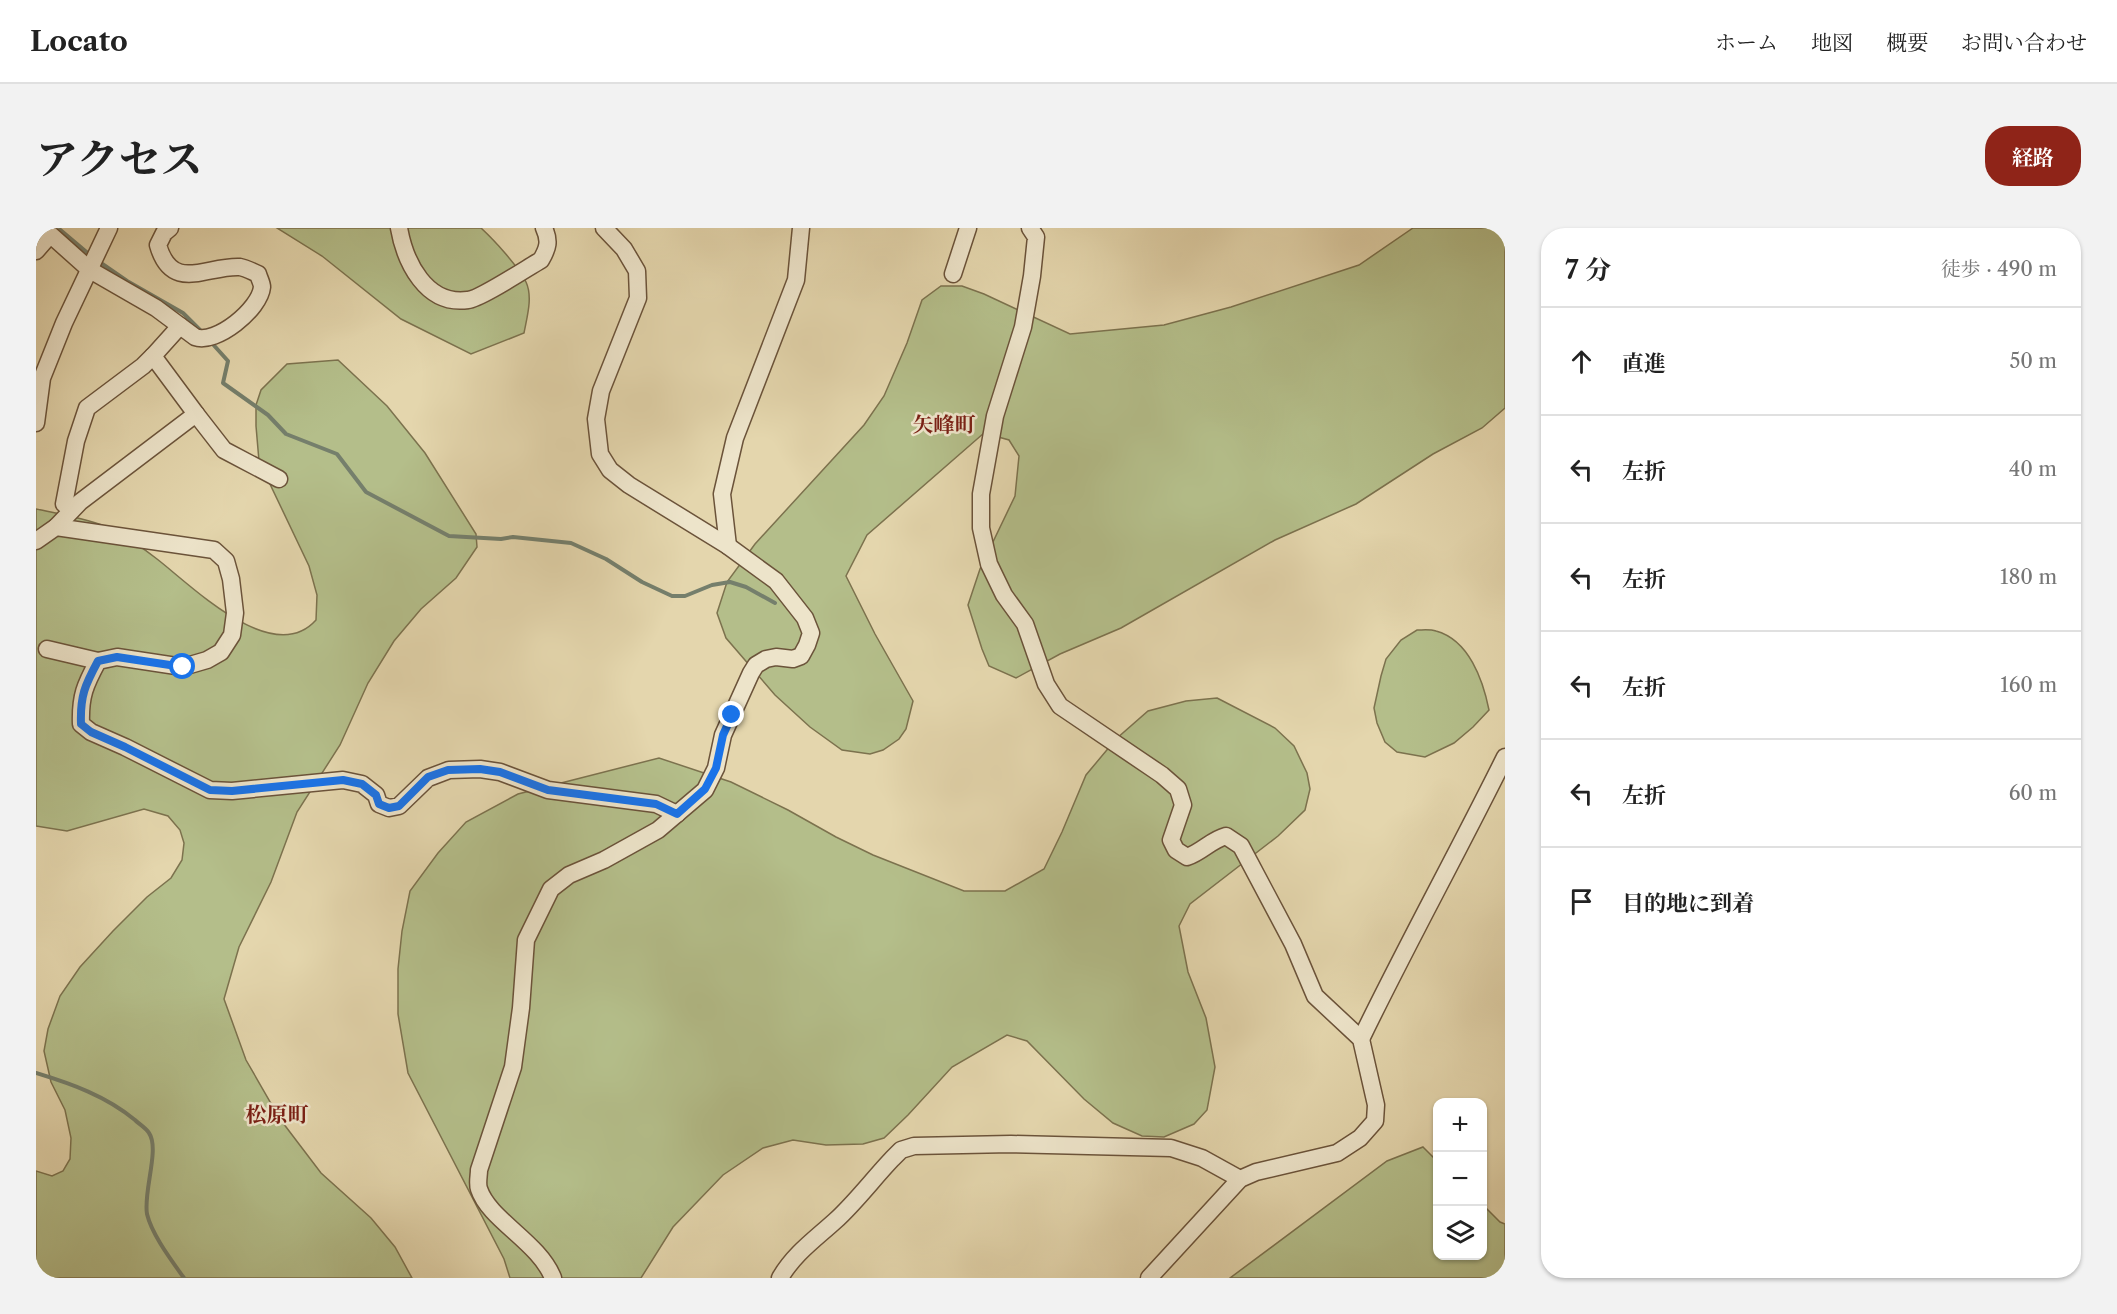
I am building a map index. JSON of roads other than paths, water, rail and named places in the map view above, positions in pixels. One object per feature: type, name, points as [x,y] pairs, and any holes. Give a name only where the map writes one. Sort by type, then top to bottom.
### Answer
[{"type":"street","points":[[36,423],[39,382],[109,228]]},
{"type":"street","points":[[36,251],[49,231],[180,326],[208,337],[237,323],[257,301],[262,286],[258,274],[242,267],[186,275],[173,268],[162,258],[158,245],[164,233],[170,228]]},
{"type":"street","points":[[399,228],[403,248],[414,272],[432,292],[448,300],[470,300],[541,260],[547,250],[549,238],[544,228]]},
{"type":"street","points":[[553,1278],[535,1250],[488,1204],[479,1188],[479,1170],[513,1067],[521,1008],[526,940],[551,889],[569,875],[604,860],[658,830],[705,789],[716,768],[723,735],[756,665],[766,659],[776,657],[793,659],[801,656],[810,633],[805,618],[776,581],[728,546],[629,485],[610,470],[600,454],[596,419],[601,391],[638,298],[637,271],[624,249],[604,228]]},
{"type":"street","points":[[728,546],[722,494],[735,438],[796,280],[801,228]]},
{"type":"street","points":[[798,264],[811,245],[812,228]]},
{"type":"street","points":[[953,274],[968,228]]},
{"type":"street","points":[[1030,228],[1036,237],[1023,327],[995,416],[981,494],[981,528],[989,564],[1004,595],[1024,624],[1046,684],[1060,706],[1162,775],[1178,789],[1183,805],[1171,840],[1176,850],[1187,856],[1197,854],[1216,838],[1226,836],[1242,846],[1293,944],[1315,996],[1361,1039],[1376,1105],[1375,1121],[1360,1138],[1337,1153],[1256,1172],[1240,1179],[1149,1278]]},
{"type":"street","points":[[64,504],[80,456],[87,408],[143,366],[180,326]]},
{"type":"street","points":[[153,356],[224,450],[279,479]]},
{"type":"street","points":[[36,541],[56,527],[80,502],[196,414]]},
{"type":"street","points":[[47,649],[98,661],[117,657],[183,667],[207,660],[221,652],[232,635],[236,613],[226,561],[214,550],[56,527]]},
{"type":"street","points":[[98,661],[89,677],[80,702],[81,724],[91,732],[210,790],[232,791],[343,780],[362,784],[376,795],[379,804],[389,808],[399,806],[428,777],[448,770],[480,769],[500,772],[548,790],[656,804],[677,814]]},
{"type":"street","points":[[1361,1039],[1505,757]]},
{"type":"street","points":[[780,1278],[789,1263],[805,1246],[836,1220],[901,1150],[914,1146],[1011,1144],[1171,1148],[1202,1158],[1240,1179]]},
{"type":"waterway","points":[[58,228],[90,255]]},
{"type":"waterway","points":[[98,261],[127,281],[183,313],[203,333]]},
{"type":"waterway","points":[[210,341],[228,361],[223,383],[268,415],[286,434],[337,454],[366,492],[449,536],[501,539],[513,537],[571,543],[606,559],[642,582],[672,596],[685,596],[712,585],[730,582],[746,587],[775,603]]},
{"type":"waterway","points":[[36,1073],[100,1097],[148,1131],[153,1149],[147,1194],[147,1214],[158,1239],[184,1278]]},
{"type":"district","name":"矢峰町","points":[[944,424]]},
{"type":"district","name":"松原町","points":[[277,1114]]}]
